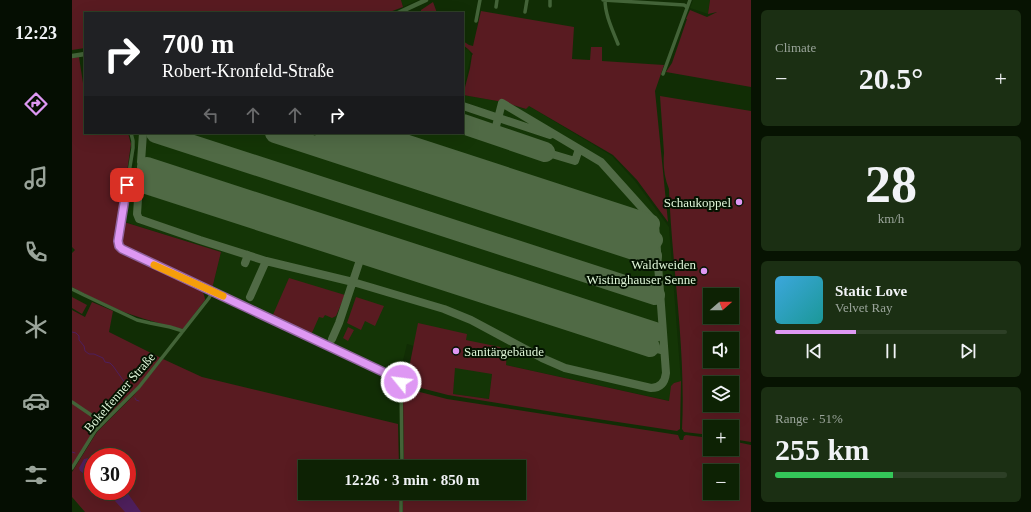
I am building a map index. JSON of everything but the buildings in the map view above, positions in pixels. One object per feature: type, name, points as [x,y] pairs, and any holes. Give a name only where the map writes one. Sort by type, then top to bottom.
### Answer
[{"type":"street","points":[[400,12],[426,0]]},
{"type":"street","points":[[476,21],[480,0]]},
{"type":"street","points":[[496,7],[497,0]]},
{"type":"street","points":[[525,12],[527,0]]},
{"type":"street","points":[[550,0],[550,6]]},
{"type":"street","points":[[618,44],[604,0],[688,7]]},
{"type":"street","points":[[663,74],[690,0]]},
{"type":"street","points":[[72,56],[84,54]]},
{"type":"street","points":[[131,134],[133,148],[118,241],[120,248],[400,380],[402,460]]},
{"type":"street","points":[[72,289],[137,320],[183,331]]},
{"type":"street","name":"Bokelfenner Straße","points":[[72,468],[95,431],[139,387],[209,298],[212,292]]},
{"type":"street","points":[[72,402],[103,423]]},
{"type":"street","points":[[401,500],[401,512]]},
{"type":"shaded area","points":[[72,0],[401,0],[403,7],[390,12],[84,12],[84,48],[72,50]]},
{"type":"shaded area","points":[[401,0],[418,0],[403,7]]},
{"type":"shaded area","points":[[693,0],[710,0],[708,14],[690,8]]},
{"type":"shaded area","points":[[710,0],[751,0],[751,87],[666,72],[672,63],[690,10],[707,17],[717,12],[708,14]]},
{"type":"shaded area","points":[[433,2],[437,12],[421,12],[421,10]]},
{"type":"shaded area","points":[[481,11],[574,27],[572,59],[590,60],[591,47],[602,47],[602,61],[664,65],[655,91],[668,222],[637,180],[613,155],[529,106],[526,109],[503,102],[464,95],[473,54],[464,46],[464,42],[473,46]]},
{"type":"shaded area","points":[[468,49],[471,55],[464,88],[464,50]]},
{"type":"shaded area","points":[[79,57],[84,83],[84,134],[128,134],[131,144],[117,241],[119,248],[121,251],[197,286],[204,294],[205,300],[183,329],[134,316],[72,287],[72,253],[75,250],[72,247],[72,58]]},
{"type":"shaded area","points":[[464,95],[503,102],[525,109],[529,106],[612,156],[635,181],[669,227],[681,381],[674,383],[670,401],[506,365],[492,374],[489,399],[452,394],[453,376],[411,360],[414,346],[407,344],[399,377],[212,289],[221,252],[125,222],[137,150],[132,134],[464,134]]},
{"type":"shaded area","points":[[660,96],[751,111],[751,442],[739,440],[739,420],[703,420],[703,434],[684,432],[682,429],[683,399],[680,338],[669,189],[664,171]]},
{"type":"shaded area","points":[[124,222],[221,252],[212,289],[124,247],[122,238]]},
{"type":"shaded area","points":[[289,278],[345,295],[336,316],[332,318],[325,315],[323,318],[319,317],[311,335],[272,317]]},
{"type":"shaded area","points":[[72,297],[87,305],[82,314],[72,308]]},
{"type":"shaded area","points":[[356,297],[384,306],[375,326],[365,321],[361,330],[347,323]]},
{"type":"shaded area","points":[[92,302],[113,311],[109,332],[161,358],[139,386],[103,422],[72,465],[72,310],[85,317]]},
{"type":"shaded area","points":[[418,323],[467,334],[466,340],[500,347],[505,355],[506,365],[669,401],[671,386],[674,383],[681,381],[680,429],[677,431],[448,395],[404,382],[403,379],[405,368],[409,368]],"holes":[[[455,368],[492,374],[489,399],[453,394]]]},
{"type":"shaded area","points":[[348,327],[354,330],[348,341],[343,338]]},
{"type":"shaded area","points":[[163,359],[202,377],[398,424],[399,460],[298,460],[298,500],[399,500],[400,512],[85,512],[72,497],[72,472],[84,453],[84,464],[80,471],[84,474],[84,500],[136,500],[136,448],[87,448],[97,432],[134,395]]},
{"type":"shaded area","points":[[404,386],[416,391],[447,399],[678,435],[680,440],[683,440],[684,436],[686,435],[703,437],[703,456],[739,456],[739,442],[751,445],[751,512],[403,512],[403,500],[526,500],[526,460],[404,460]]},
{"type":"shaded area","points":[[84,459],[84,474],[79,468]]},
{"type":"shaded area","points":[[132,500],[141,512],[125,512],[115,501]]},
{"type":"waterway","points":[[72,332],[79,336],[79,340],[84,346],[85,351],[89,354],[94,354],[103,358],[105,362],[110,363],[130,390]]},
{"type":"waterway","points":[[135,398],[139,401]]},
{"type":"taxiway","points":[[143,134],[141,162],[143,166],[139,184],[137,214],[139,219],[266,261],[353,282],[444,309],[471,320],[542,358],[565,368],[651,388],[660,386],[665,379],[666,373],[655,224],[653,220],[601,162],[502,103],[494,134]]},
{"type":"taxiway","points":[[464,106],[550,135]]},
{"type":"taxiway","points":[[545,152],[575,161],[579,149]]},
{"type":"taxiway","points":[[566,228],[573,199]]},
{"type":"taxiway","points":[[250,218],[255,203]]},
{"type":"taxiway","points":[[332,339],[339,323],[362,254]]},
{"type":"taxiway","points":[[245,263],[248,255]]},
{"type":"taxiway","points":[[250,297],[266,261]]},
{"type":"taxiway","points":[[542,312],[547,297]]},
{"type":"taxiway","points":[[650,347],[664,351]]},
{"type":"runway","points":[[464,124],[545,152]]},
{"type":"runway","points":[[159,134],[655,295]]},
{"type":"runway","points":[[278,134],[652,256]]},
{"type":"runway","points":[[328,134],[653,240]]},
{"type":"runway","points":[[374,134],[650,224]]},
{"type":"runway","points":[[147,167],[655,332]]},
{"type":"runway","points":[[143,183],[650,347]]},
{"type":"slow traffic","points":[[154,265],[223,296]]},
{"type":"place","name":"Schaukoppel","points":[[739,202]]},
{"type":"place","name":"Waldweiden Wistinghauser Senne","points":[[704,271]]},
{"type":"place","name":"Sanitärgebäude","points":[[456,351]]},
{"type":"route","points":[[127,185],[118,241],[120,248],[377,369],[400,380],[401,382]]}]
